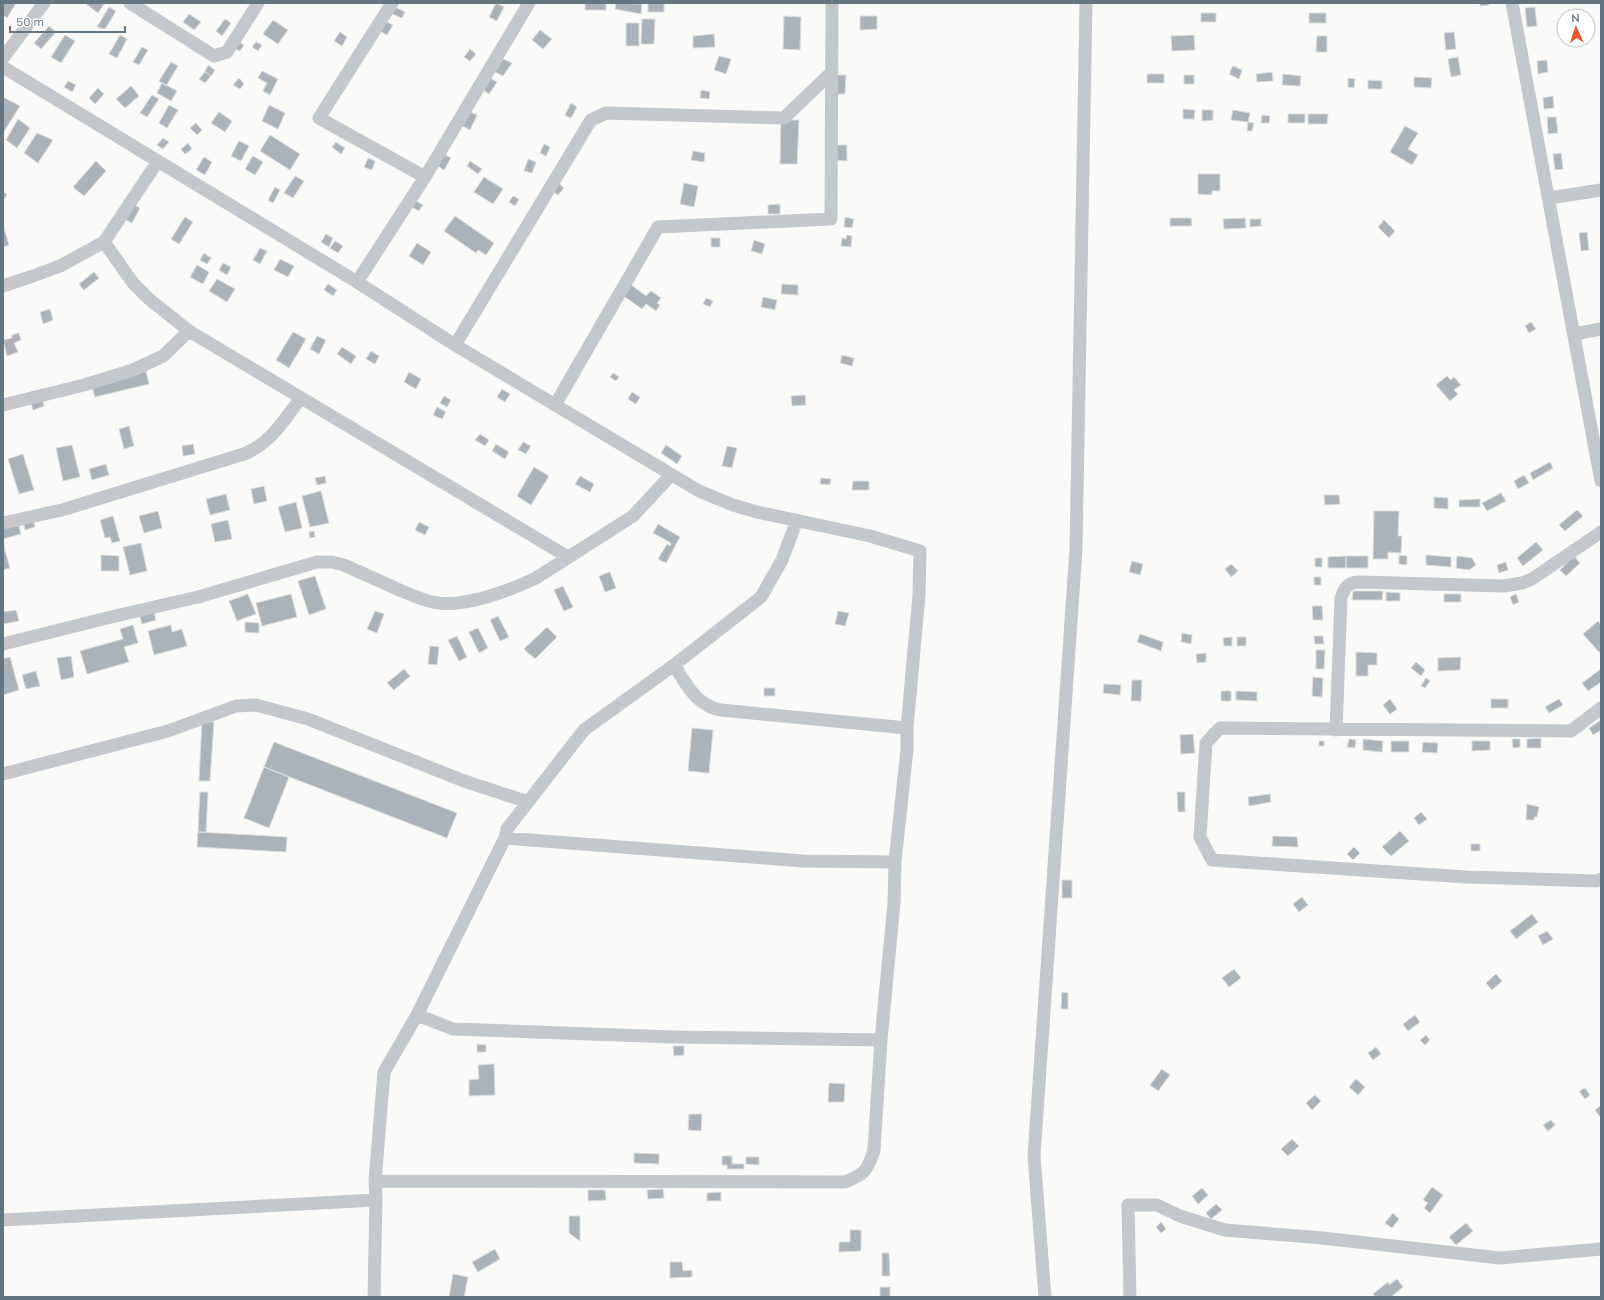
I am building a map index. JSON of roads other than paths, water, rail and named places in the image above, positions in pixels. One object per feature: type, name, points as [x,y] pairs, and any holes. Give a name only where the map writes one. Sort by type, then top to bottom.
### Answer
[{"type":"street","points":[[3,58],[44,3]]},
{"type":"street","points":[[130,3],[214,56],[227,52],[258,3]]},
{"type":"street","points":[[392,3],[319,118],[425,177]]},
{"type":"street","points":[[357,282],[425,177],[528,3]]},
{"type":"street","points":[[555,405],[658,227],[831,219],[832,3]]},
{"type":"street","points":[[1045,1297],[1034,1156],[1076,549],[1086,3]]},
{"type":"street","points":[[1512,3],[1601,480]]},
{"type":"street","points":[[3,67],[357,282],[455,345],[699,491],[733,506],[883,540],[920,552],[919,595],[907,728],[907,750],[895,862],[894,903],[881,1040],[874,1150],[869,1166],[864,1172],[859,1177],[845,1182],[375,1181]]},
{"type":"street","points":[[455,345],[591,120],[606,114],[784,118],[832,72]]},
{"type":"street","points":[[3,286],[60,266],[104,242],[158,161]]},
{"type":"street","points":[[1549,198],[1601,190]]},
{"type":"street","points":[[104,242],[133,283],[189,331],[568,557]]},
{"type":"street","points":[[1574,334],[1601,330]]},
{"type":"street","points":[[3,405],[84,385],[133,370],[163,356],[189,331]]},
{"type":"street","points":[[3,523],[62,510],[257,449],[268,440],[301,398]]},
{"type":"street","points":[[3,644],[198,597],[317,562],[332,562],[344,565],[420,599],[438,603],[453,604],[469,601],[520,586],[536,578],[633,516],[671,475]]},
{"type":"street","points":[[374,1297],[375,1181],[384,1072],[417,1015],[505,838],[507,829],[584,730],[674,665],[761,597],[782,560],[797,520]]},
{"type":"street","points":[[1336,730],[1341,598],[1344,589],[1348,585],[1358,582],[1504,586],[1516,584],[1532,579],[1601,532]]},
{"type":"street","points":[[674,665],[690,688],[700,699],[709,706],[721,710],[907,728]]},
{"type":"street","points":[[3,774],[168,731],[236,706],[256,705],[308,719],[464,781],[528,802]]},
{"type":"street","points":[[1601,708],[1572,731],[1220,728],[1206,743],[1200,837],[1212,860],[1466,877],[1597,881],[1601,879]]},
{"type":"street","points":[[505,838],[803,861],[895,862]]},
{"type":"street","points":[[417,1015],[453,1029],[673,1037],[881,1040]]},
{"type":"street","points":[[3,1220],[376,1200]]},
{"type":"street","points":[[1130,1297],[1128,1205],[1157,1205],[1180,1216],[1225,1230],[1322,1238],[1500,1258],[1601,1249]]}]
